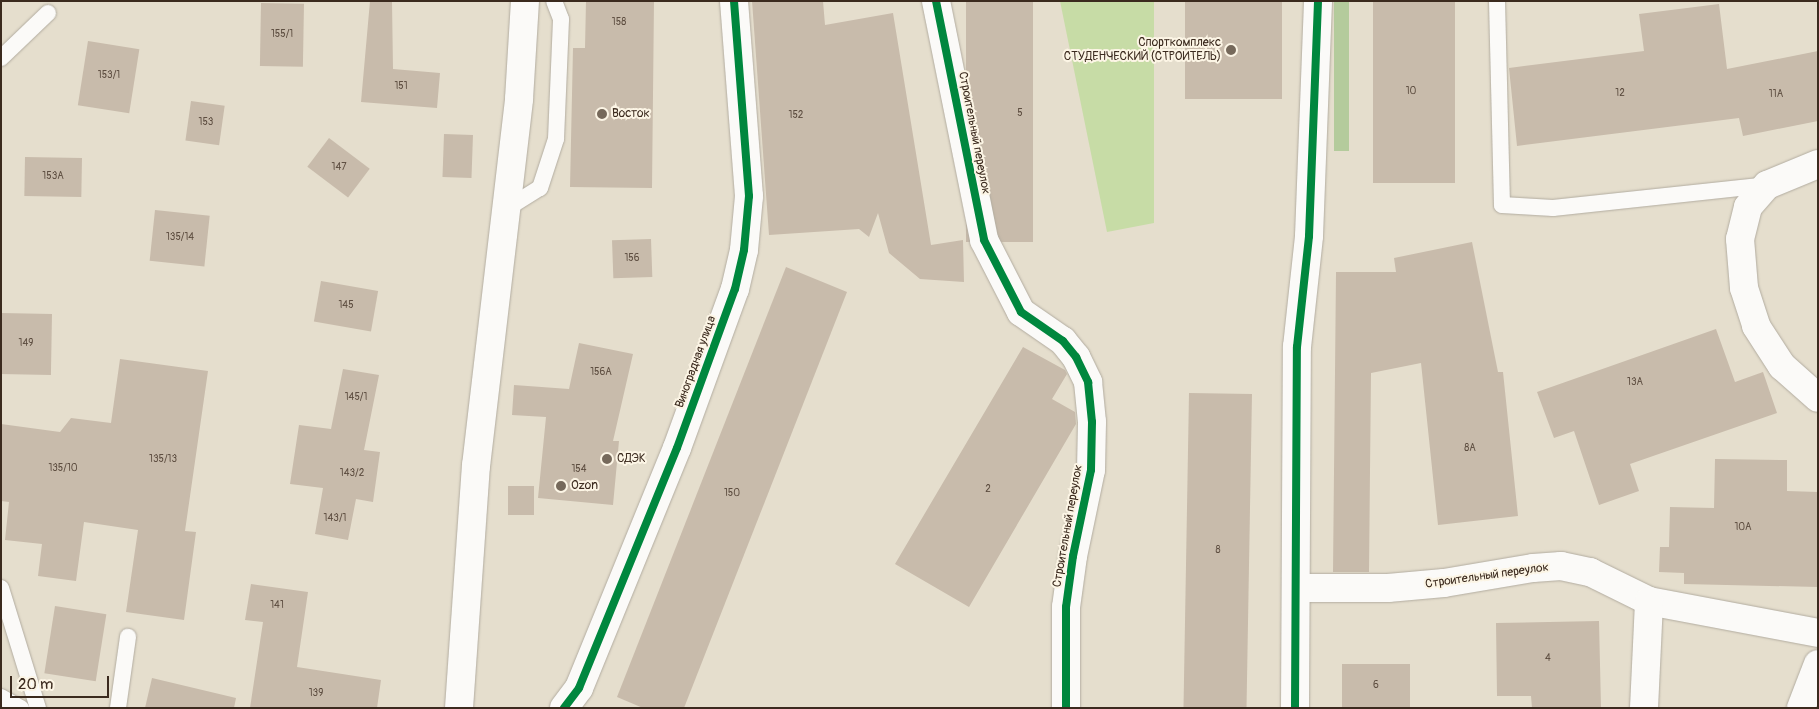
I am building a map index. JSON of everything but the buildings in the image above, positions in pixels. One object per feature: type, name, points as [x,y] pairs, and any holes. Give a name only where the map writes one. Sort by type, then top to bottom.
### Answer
[{"type":"street","points":[[459,708],[476,466],[519,98],[525,1]]},
{"type":"street","name":"Виноградная улица","points":[[564,708],[579,688],[677,448],[735,289],[741,266],[749,196],[734,1]]},
{"type":"street","name":"Строительный переулок","points":[[936,1],[984,240],[1021,312],[1063,341],[1076,357],[1088,382],[1092,422],[1091,470],[1073,556],[1066,607],[1066,708]]},
{"type":"street","points":[[1295,708],[1297,346],[1309,236],[1318,1]]},
{"type":"street","points":[[1818,164],[1767,185],[1748,207],[1740,239],[1744,288],[1756,326],[1782,366],[1818,398]]},
{"type":"street","name":"Строительный переулок","points":[[1296,588],[1388,588],[1444,583],[1532,568],[1561,566],[1590,572],[1649,601],[1818,633]]},
{"type":"street","points":[[1644,708],[1649,601]]},
{"type":"street","points":[[1801,708],[1818,664]]},
{"type":"lane","points":[[506,208],[540,188],[556,139],[562,19],[554,1]]},
{"type":"lane","points":[[1498,1],[1502,205],[1553,208],[1767,185]]},
{"type":"lane","points":[[1,58],[48,13]]},
{"type":"lane","points":[[1,588],[38,708]]},
{"type":"lane","points":[[118,708],[128,637]]},
{"type":"lane","points":[[1,697],[21,708]]},
{"type":"green space","points":[[1060,1],[1154,1],[1154,223],[1107,232]]},
{"type":"green space","points":[[1334,1],[1349,1],[1349,151],[1334,151]]},
{"type":"cycle path","points":[[564,708],[579,688],[677,448],[735,289],[744,250],[749,196],[734,1]]},
{"type":"cycle path","points":[[936,1],[984,240],[1021,312],[1063,341],[1076,357],[1088,382],[1092,422],[1091,470],[1073,556],[1066,607],[1066,708]]},
{"type":"cycle path","points":[[1295,708],[1297,347],[1309,236],[1318,1]]},
{"type":"place","name":"Спорткомплекс СТУДЕНЧЕСКИЙ (СТРОИТЕЛЬ)","points":[[1231,50]]},
{"type":"place","name":"Восток","points":[[602,114]]},
{"type":"place","name":"СДЭК","points":[[607,459]]},
{"type":"place","name":"Ozon","points":[[561,486]]}]
